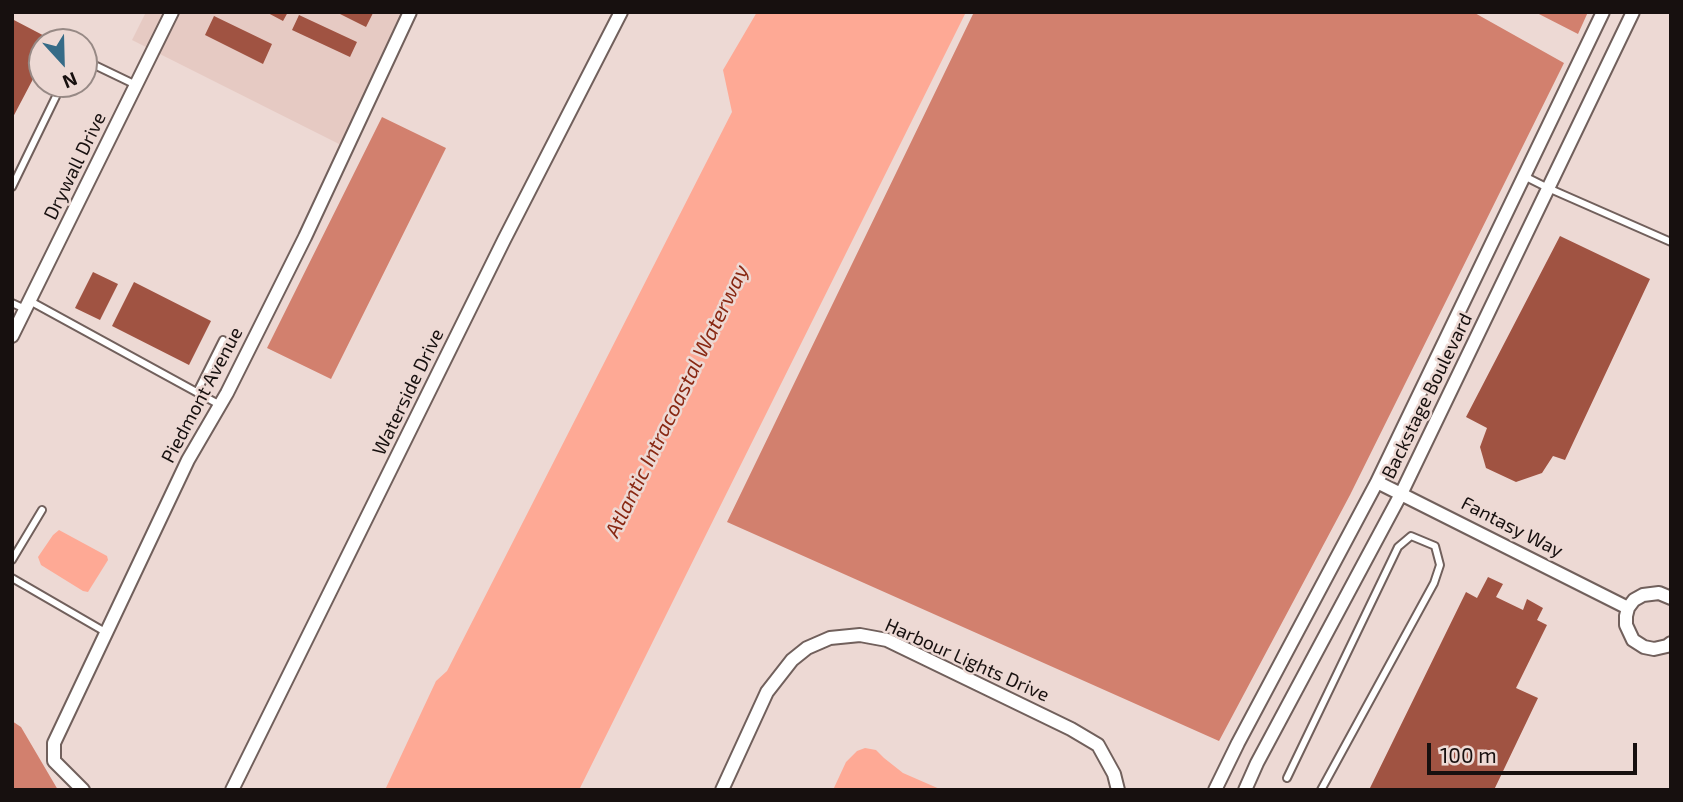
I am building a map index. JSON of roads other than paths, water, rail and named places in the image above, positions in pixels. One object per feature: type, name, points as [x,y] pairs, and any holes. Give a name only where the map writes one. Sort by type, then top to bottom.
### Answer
[{"type":"street","name":"Drywall Drive","points":[[12,336],[172,12]]},
{"type":"street","name":"Piedmont Avenue","points":[[83,790],[54,761],[54,743],[188,460],[220,405],[305,237],[410,12]]},
{"type":"street","name":"Waterside Drive","points":[[232,790],[504,240],[621,12]]},
{"type":"street","name":"Backstage Boulevard","points":[[1215,790],[1377,482],[1603,12]]},
{"type":"street","name":"Backstage Boulevard","points":[[1245,790],[1401,494],[1633,12]]},
{"type":"street","name":"Fantasy Way","points":[[1377,482],[1628,608]]},
{"type":"street","points":[[1671,598],[1659,593],[1643,595],[1634,600],[1626,616],[1626,625],[1633,639],[1644,647],[1654,649],[1671,643]]},
{"type":"street","name":"Harbour Lights Drive","points":[[722,790],[767,692],[792,660],[807,648],[830,638],[860,635],[887,640],[1071,729],[1098,745],[1114,774],[1118,790]]},
{"type":"lane","points":[[98,67],[136,85]]},
{"type":"lane","points":[[12,187],[55,98]]},
{"type":"lane","points":[[1524,176],[1671,242]]},
{"type":"lane","points":[[12,303],[28,305],[220,405]]},
{"type":"lane","points":[[197,392],[223,340]]},
{"type":"lane","points":[[12,560],[42,510]]},
{"type":"lane","points":[[1287,778],[1398,547],[1411,536],[1436,546],[1440,565],[1434,583],[1321,790]]},
{"type":"lane","points":[[12,578],[107,633]]},
{"type":"water","name":"Atlantic Intracoastal Waterway","points":[[757,12],[966,12],[579,790],[385,790],[436,681],[447,671],[732,112],[723,70]]},
{"type":"water","points":[[59,530],[107,556],[108,560],[88,592],[41,565],[38,557]]},
{"type":"water","points":[[865,748],[876,750],[903,773],[942,790],[833,790],[846,762],[857,751]]}]
